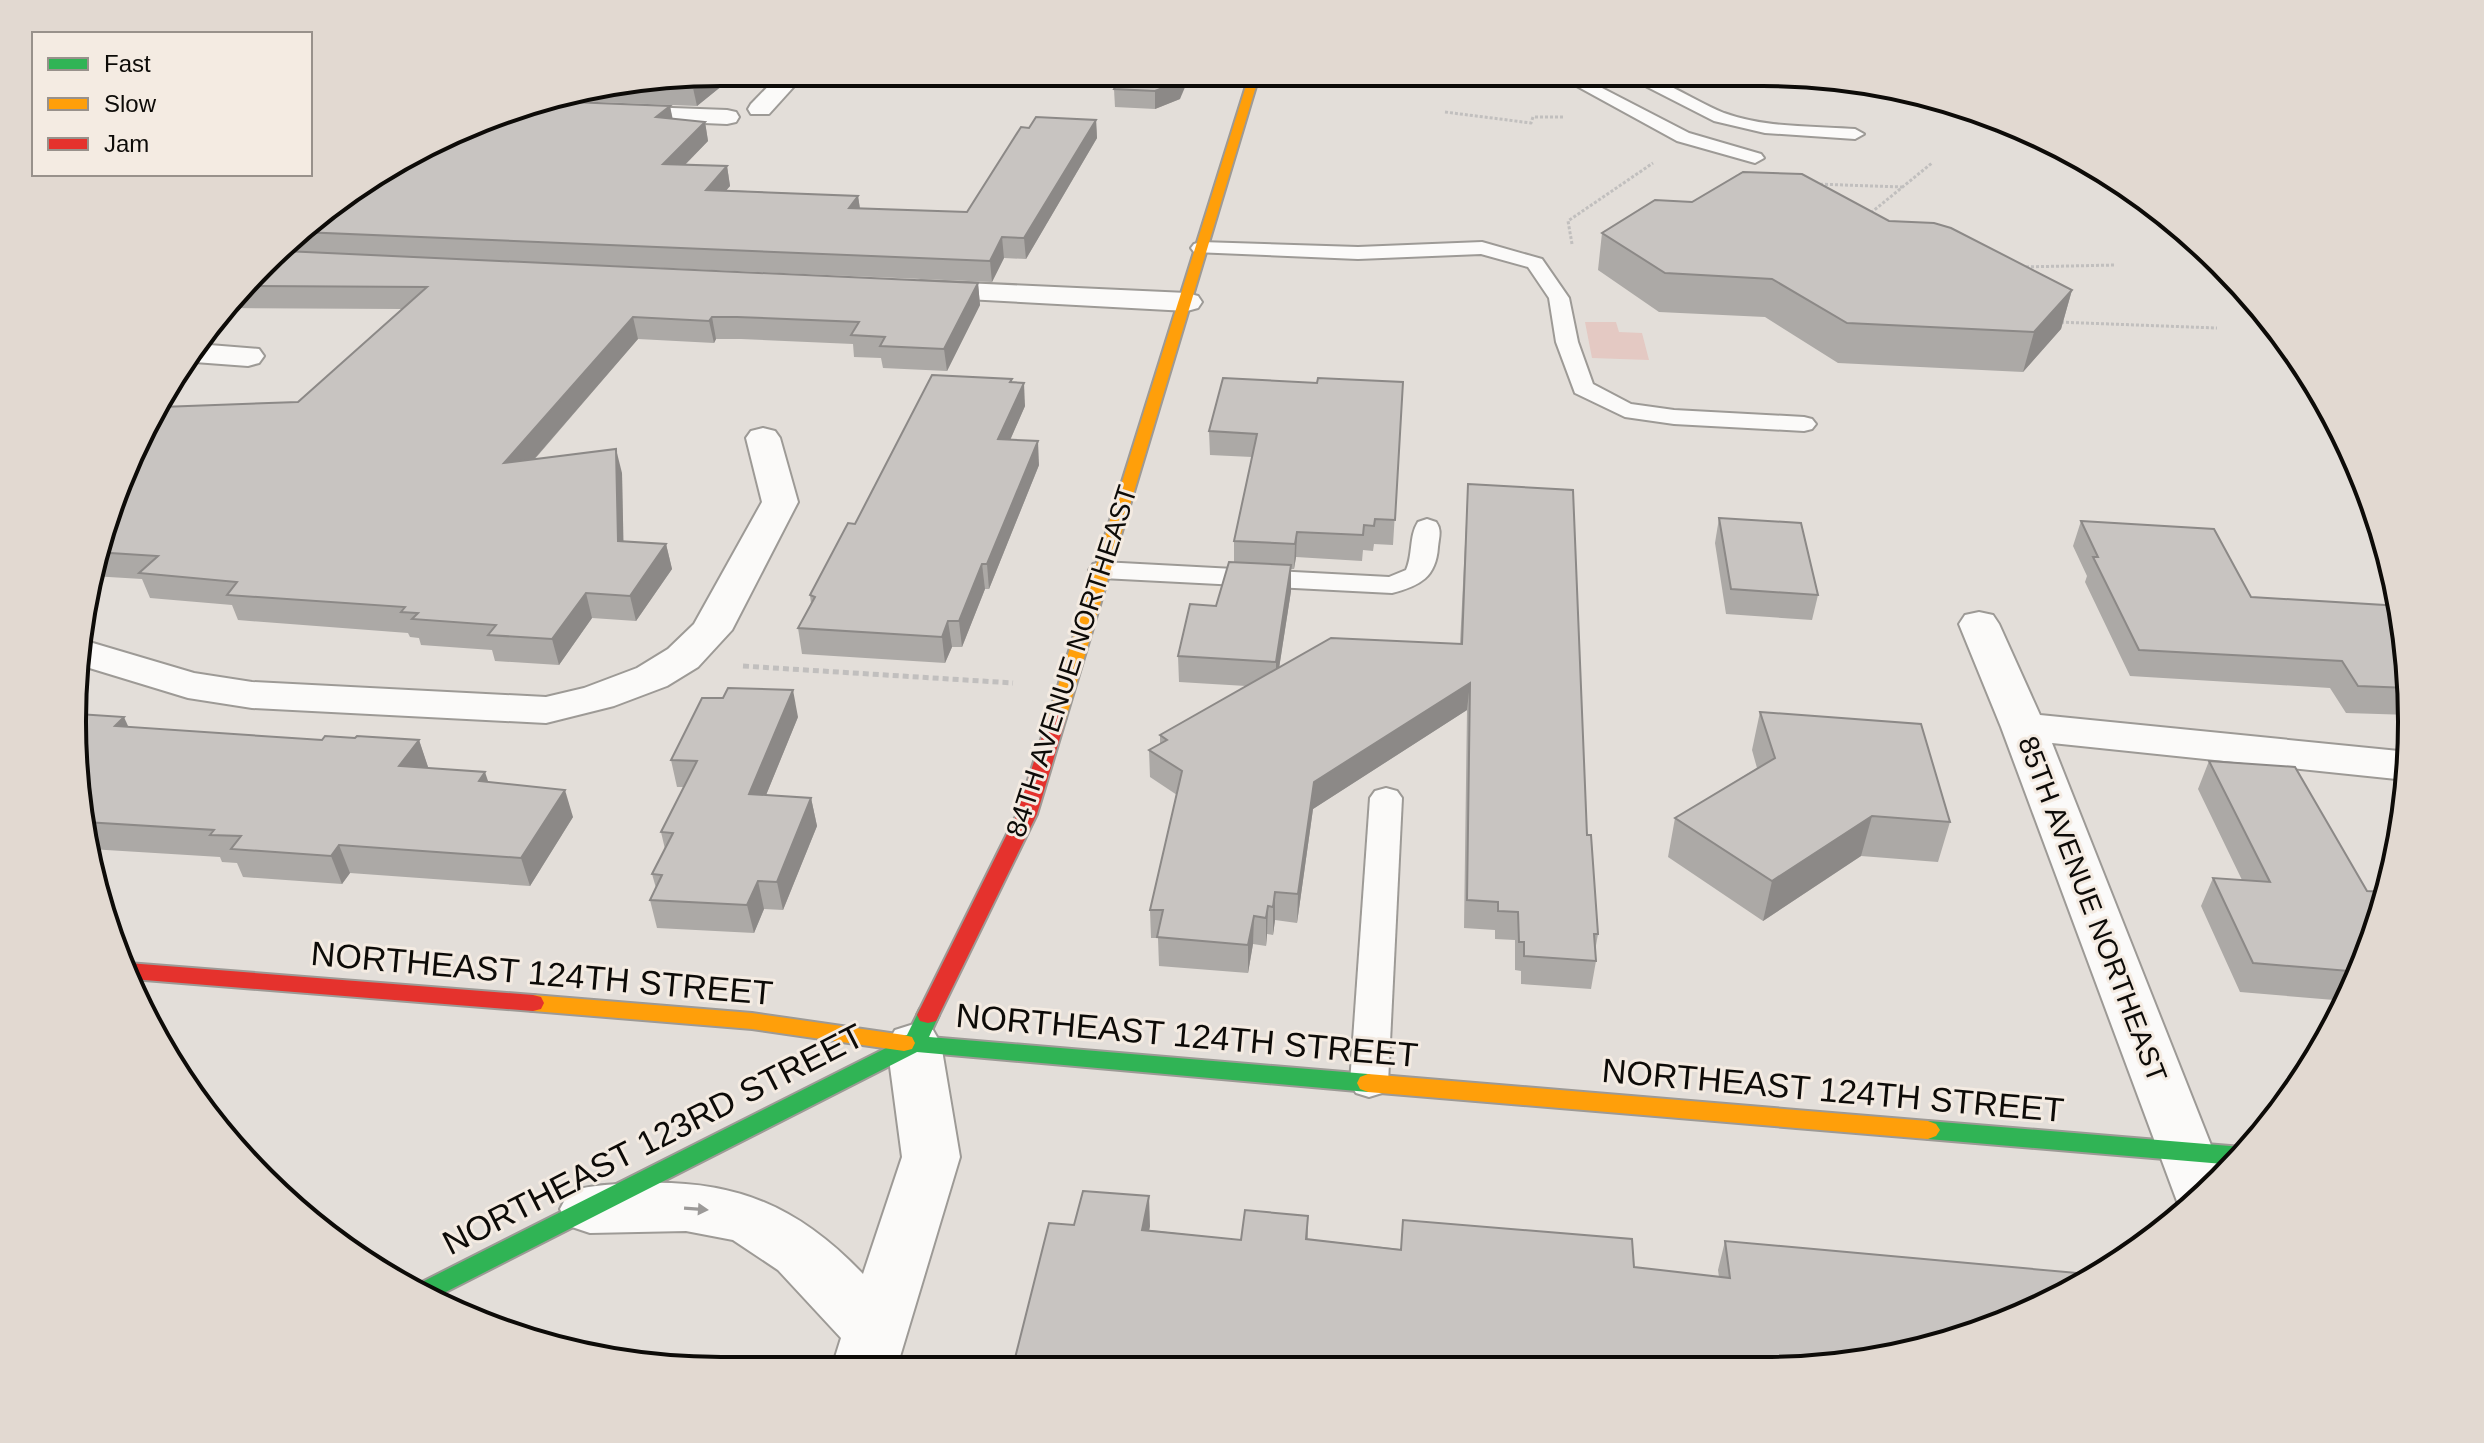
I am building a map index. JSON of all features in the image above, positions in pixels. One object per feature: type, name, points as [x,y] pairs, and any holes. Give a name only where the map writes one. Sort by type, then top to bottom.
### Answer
[{"type":"street","points":[[760,109],[782,86]]},
{"type":"street","name":"84TH AVENUE NORTHEAST","points":[[914,1044],[1027,814],[1251,86]]},
{"type":"street","points":[[549,110],[727,117]]},
{"type":"street","points":[[631,137],[653,114]]},
{"type":"street","points":[[888,289],[1187,302]]},
{"type":"street","points":[[203,354],[248,356]]},
{"type":"street","points":[[89,655],[188,685],[252,695],[546,710],[599,697],[652,677],[683,658],[711,630],[780,502],[763,438]]},
{"type":"street","name":"85TH AVENUE NORTHEAST","points":[[1979,624],[2023,727],[2194,1174]]},
{"type":"street","points":[[2023,727],[2397,765]]},
{"type":"street","name":"NORTHEAST 124TH STREET","points":[[137,972],[752,1021],[914,1044],[1369,1083],[2194,1174],[2217,1165]]},
{"type":"street","points":[[869,1351],[931,1157],[914,1044]]},
{"type":"street","name":"NORTHEAST 123RD STREET","points":[[432,1287],[914,1044]]},
{"type":"street","points":[[590,1209],[702,1208],[758,1222],[813,1260],[869,1351]]},
{"type":"lane","points":[[1586,86],[1683,137],[1755,158]]},
{"type":"lane","points":[[1655,86],[1720,117],[1765,128],[1855,134]]},
{"type":"lane","points":[[1201,248],[1358,253],[1482,248],[1535,263],[1559,298],[1567,342],[1583,388],[1625,410],[1674,417],[1804,424]]},
{"type":"lane","points":[[1102,570],[1392,585],[1417,575],[1424,560],[1427,527]]},
{"type":"lane","points":[[1369,1083],[1386,798]]},
{"type":"path","points":[[1445,112],[1531,123],[1533,117],[1562,117]]},
{"type":"path","points":[[1540,270],[1576,269],[1568,221],[1656,161]]},
{"type":"path","points":[[1857,225],[1932,163]]},
{"type":"path","points":[[1811,183],[1902,187]]},
{"type":"path","points":[[2015,267],[2116,265]]},
{"type":"path","points":[[2047,322],[2217,328]]},
{"type":"path","points":[[742,665],[1004,682]]},
{"type":"shaded area","points":[[1585,322],[1616,322],[1619,332],[1642,333],[1649,360],[1592,358]]},
{"type":"building","points":[[1116,86],[1168,86],[1155,91],[1114,89]]},
{"type":"building","points":[[580,102],[670,106],[656,117],[705,122],[663,164],[727,166],[706,190],[858,196],[849,208],[967,212],[1021,127],[1029,128],[1036,117],[1096,120],[1024,238],[1002,237],[990,261],[316,233],[368,193],[440,152],[517,120]]},
{"type":"building","points":[[1743,172],[1802,174],[1889,221],[1934,223],[1951,228],[2072,290],[2034,332],[1847,323],[1772,279],[1665,273],[1602,233],[1655,200],[1692,202]]},
{"type":"building","points":[[294,251],[978,283],[944,349],[880,346],[885,337],[851,335],[859,322],[633,317],[504,463],[616,449],[618,541],[666,544],[630,596],[586,593],[552,639],[488,635],[496,625],[412,619],[418,613],[401,612],[405,607],[227,595],[237,582],[139,573],[158,556],[109,553],[134,478],[170,407],[298,402],[427,287],[259,286]]},
{"type":"building","points":[[932,375],[1012,379],[1010,382],[1024,383],[998,439],[1038,441],[987,564],[982,564],[959,621],[948,621],[942,637],[798,628],[815,597],[810,595],[848,523],[855,524]]},
{"type":"building","points":[[1223,378],[1317,383],[1318,378],[1403,382],[1395,520],[1375,519],[1374,526],[1364,525],[1363,535],[1297,532],[1295,544],[1234,541],[1257,434],[1209,431]]},
{"type":"building","points":[[1468,484],[1573,490],[1587,835],[1591,835],[1598,934],[1594,934],[1596,961],[1524,956],[1524,942],[1519,942],[1518,912],[1498,911],[1498,902],[1467,900],[1470,683],[1314,782],[1298,894],[1275,892],[1273,907],[1268,906],[1266,918],[1254,916],[1248,945],[1157,937],[1163,910],[1150,910],[1182,771],[1149,750],[1167,740],[1160,735],[1331,638],[1462,644]]},
{"type":"building","points":[[1719,518],[1801,523],[1818,595],[1731,589]]},
{"type":"building","points":[[2081,521],[2214,529],[2251,597],[2387,605],[2397,688],[2358,686],[2342,661],[2139,650],[2093,557],[2098,557]]},
{"type":"building","points":[[1229,562],[1291,565],[1276,662],[1178,656],[1190,604],[1216,606]]},
{"type":"building","points":[[728,688],[793,690],[749,794],[811,798],[777,882],[758,881],[747,905],[650,900],[662,875],[652,874],[673,833],[661,832],[697,761],[671,760],[702,698],[723,698]]},
{"type":"building","points":[[1760,712],[1921,724],[1950,822],[1872,816],[1772,881],[1675,818],[1775,758]]},
{"type":"building","points":[[86,715],[124,717],[115,726],[322,740],[325,736],[357,736],[419,740],[399,766],[485,772],[479,781],[565,790],[521,858],[339,845],[331,856],[231,849],[241,836],[210,835],[214,830],[94,823],[87,763]]},
{"type":"building","points":[[2209,761],[2295,767],[2367,891],[2374,891],[2347,971],[2253,963],[2213,878],[2270,882]]},
{"type":"building","points":[[1083,1191],[1149,1196],[1142,1230],[1241,1240],[1245,1210],[1308,1216],[1306,1239],[1401,1250],[1403,1220],[1632,1239],[1634,1267],[1730,1278],[1725,1241],[2078,1273],[2006,1309],[1967,1323],[1886,1345],[1804,1356],[1015,1357],[1049,1223],[1074,1225]]},
{"type":"traffic: fast","points":[[432,1287],[914,1044],[928,1015]]},
{"type":"traffic: fast","points":[[904,1043],[1368,1083]]},
{"type":"traffic: fast","points":[[1928,1130],[2227,1155]]},
{"type":"traffic: slow","points":[[1057,718],[1251,86]]},
{"type":"traffic: slow","points":[[533,1003],[752,1021],[904,1043]]},
{"type":"traffic: slow","points":[[1368,1083],[1928,1130]]},
{"type":"traffic: jam","points":[[928,1015],[1027,814],[1057,718]]},
{"type":"traffic: jam","points":[[137,972],[533,1003]]}]
